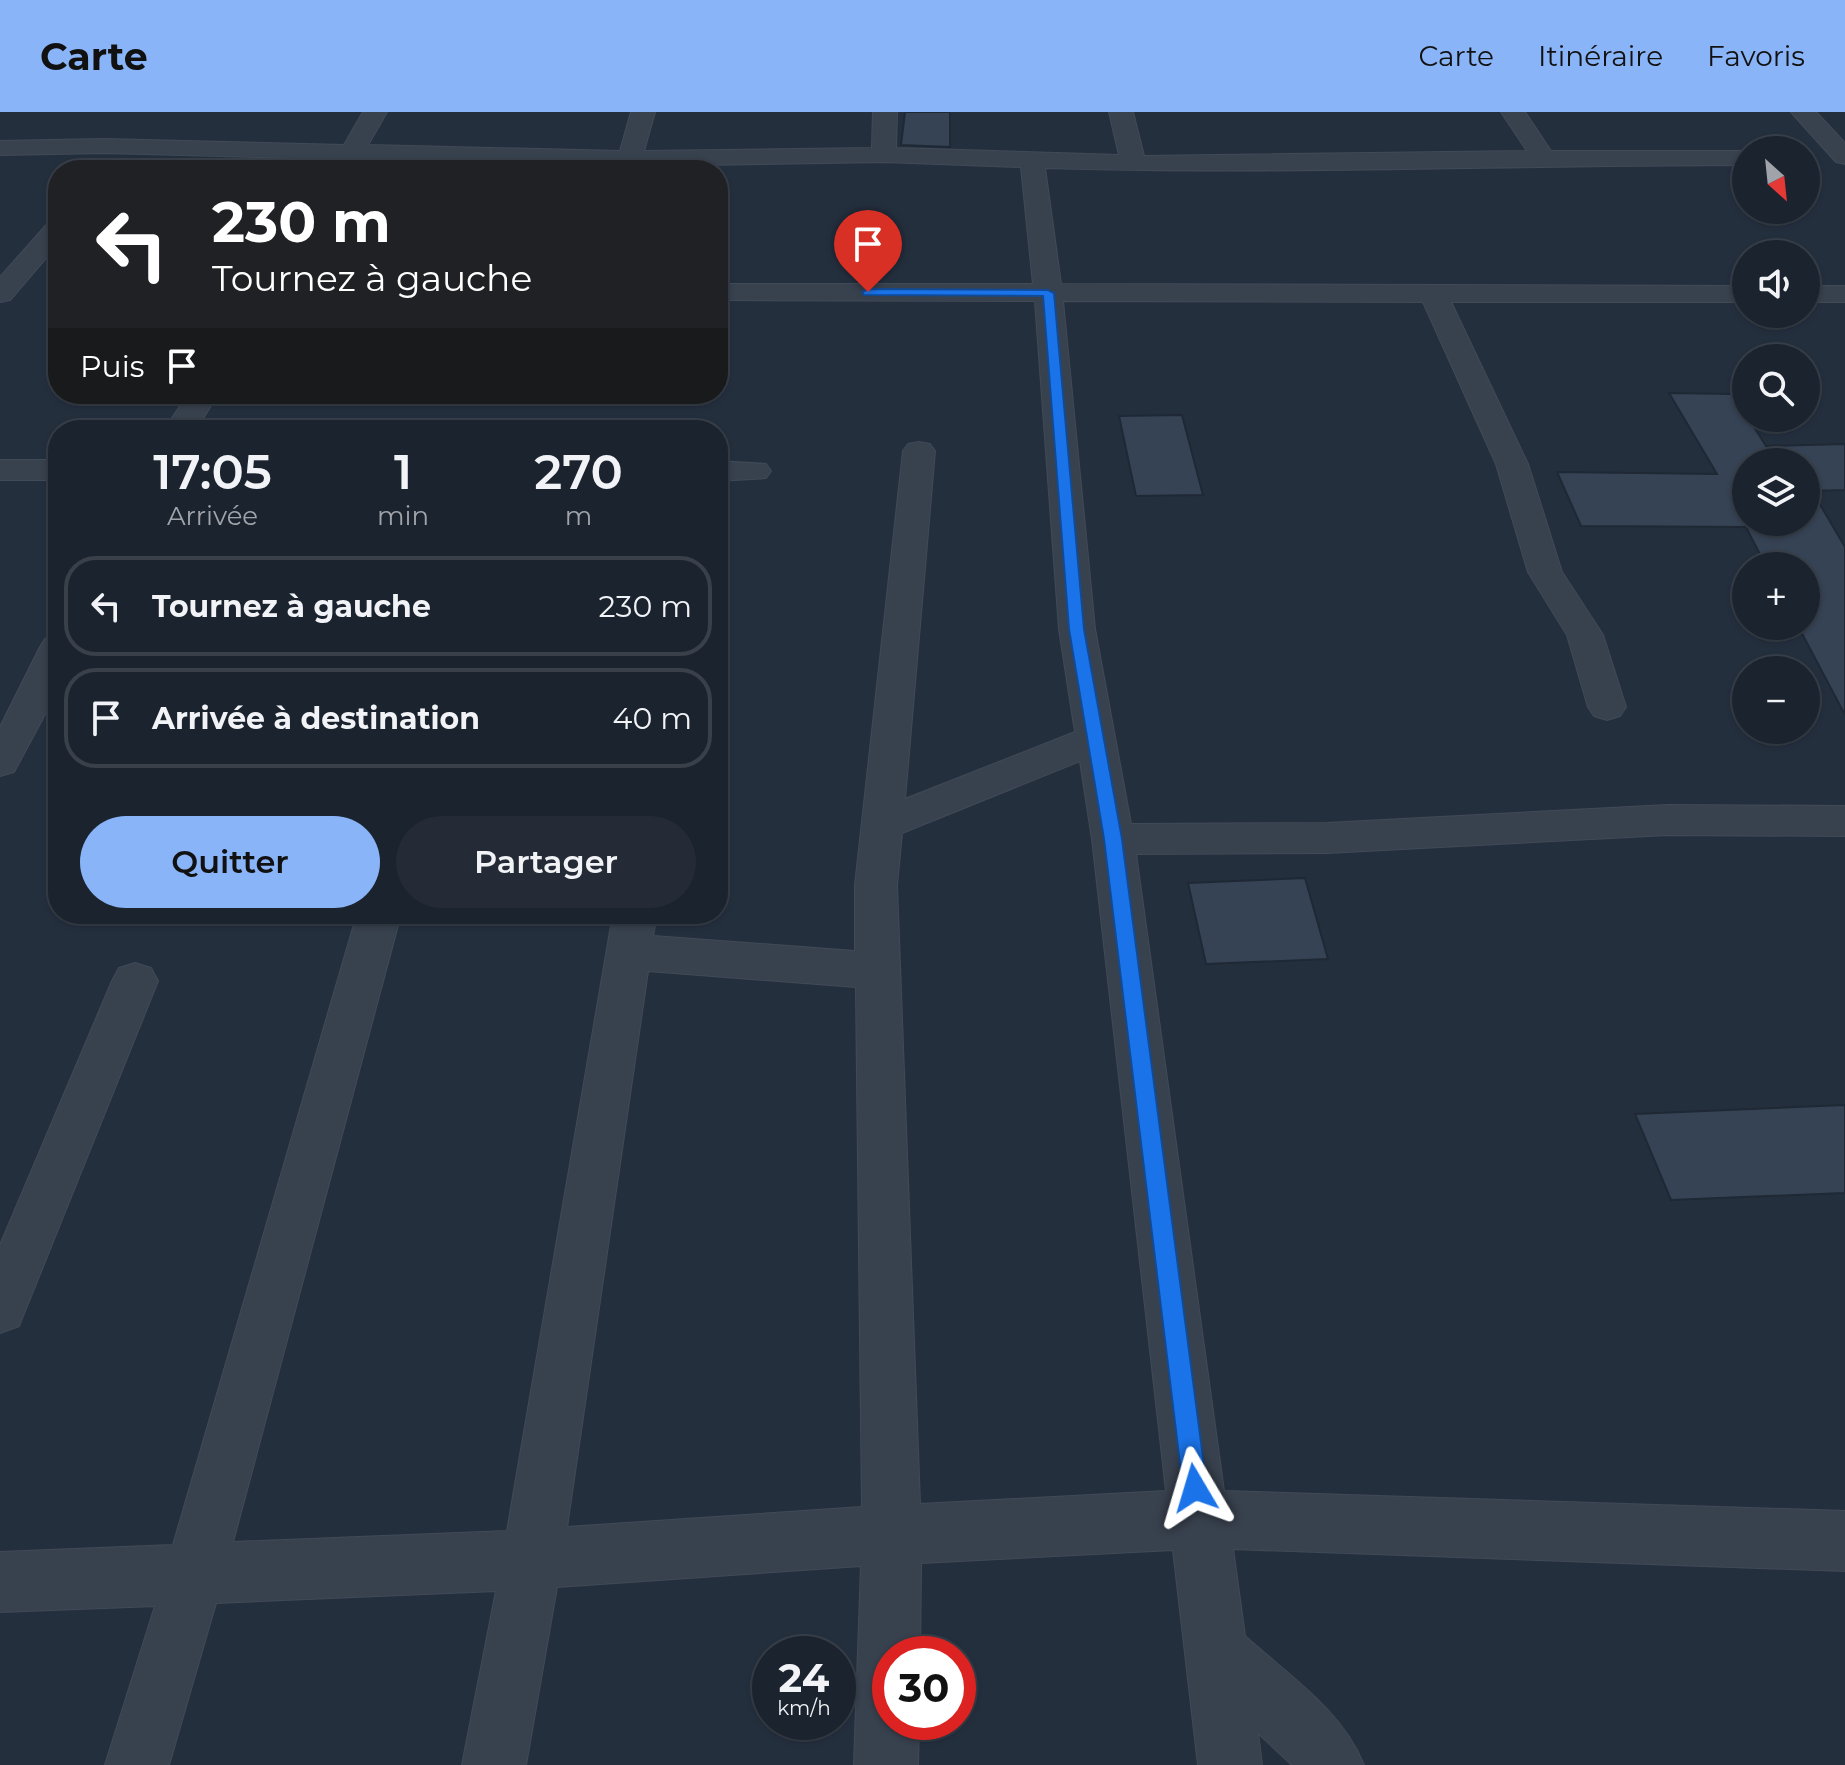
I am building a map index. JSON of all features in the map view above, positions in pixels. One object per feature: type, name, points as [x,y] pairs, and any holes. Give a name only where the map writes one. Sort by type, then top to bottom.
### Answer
[{"type":"street","points":[[348,160],[375,112]]},
{"type":"street","points":[[630,159],[643,112]]},
{"type":"street","points":[[884,155],[885,112]]},
{"type":"street","points":[[1121,112],[1133,162]]},
{"type":"street","points":[[1513,112],[1544,158]]},
{"type":"street","points":[[1803,112],[1845,157]]},
{"type":"street","points":[[118,160],[129,147]]},
{"type":"street","points":[[0,148],[129,147],[318,160]]},
{"type":"street","points":[[536,160],[884,155],[1265,165],[1544,158],[1732,158]]},
{"type":"street","points":[[1820,158],[1845,157]]},
{"type":"street","points":[[1032,160],[1048,293],[1077,629],[1113,839],[1230,1765]]},
{"type":"street","points":[[0,294],[48,239]]},
{"type":"street","points":[[728,292],[1732,294]]},
{"type":"street","points":[[1433,293],[1512,464],[1545,572],[1585,635],[1607,707]]},
{"type":"street","points":[[1820,294],[1845,294]]},
{"type":"street","points":[[886,1765],[892,1535],[876,885],[919,451]]},
{"type":"street","points":[[0,470],[48,470]]},
{"type":"street","points":[[728,471],[755,471]]},
{"type":"street","points":[[0,762],[48,669]]},
{"type":"street","points":[[882,824],[1096,739]]},
{"type":"street","points":[[1113,839],[1327,838],[1668,820],[1845,821]]},
{"type":"street","points":[[137,1765],[195,1573],[376,924]]},
{"type":"street","points":[[494,1765],[532,1559],[632,933],[878,971]]},
{"type":"street","points":[[0,1308],[135,981]]},
{"type":"street","points":[[0,1582],[532,1559],[892,1535],[1199,1519],[1845,1541]]},
{"type":"street","points":[[1218,1654],[1311,1738],[1332,1765]]},
{"type":"building","points":[[905,112],[950,112],[950,147],[901,145]]},
{"type":"building","points":[[1669,393],[1732,394],[1732,432],[1757,432],[1766,446],[1845,444],[1845,490],[1820,491],[1820,448],[1732,448],[1732,527],[1581,526],[1557,472],[1717,474]]},
{"type":"building","points":[[1182,415],[1203,495],[1136,496],[1119,416]]},
{"type":"building","points":[[1820,505],[1845,547],[1845,715],[1820,668],[1820,656],[1814,656],[1805,640],[1820,640],[1820,552],[1759,552],[1751,536],[1820,536]]},
{"type":"building","points":[[1305,878],[1328,959],[1206,964],[1188,883]]},
{"type":"building","points":[[1845,1105],[1845,1193],[1671,1200],[1635,1114]]},
{"type":"route","points":[[868,292],[1048,293],[1077,629],[1113,839],[1195,1488]]}]
